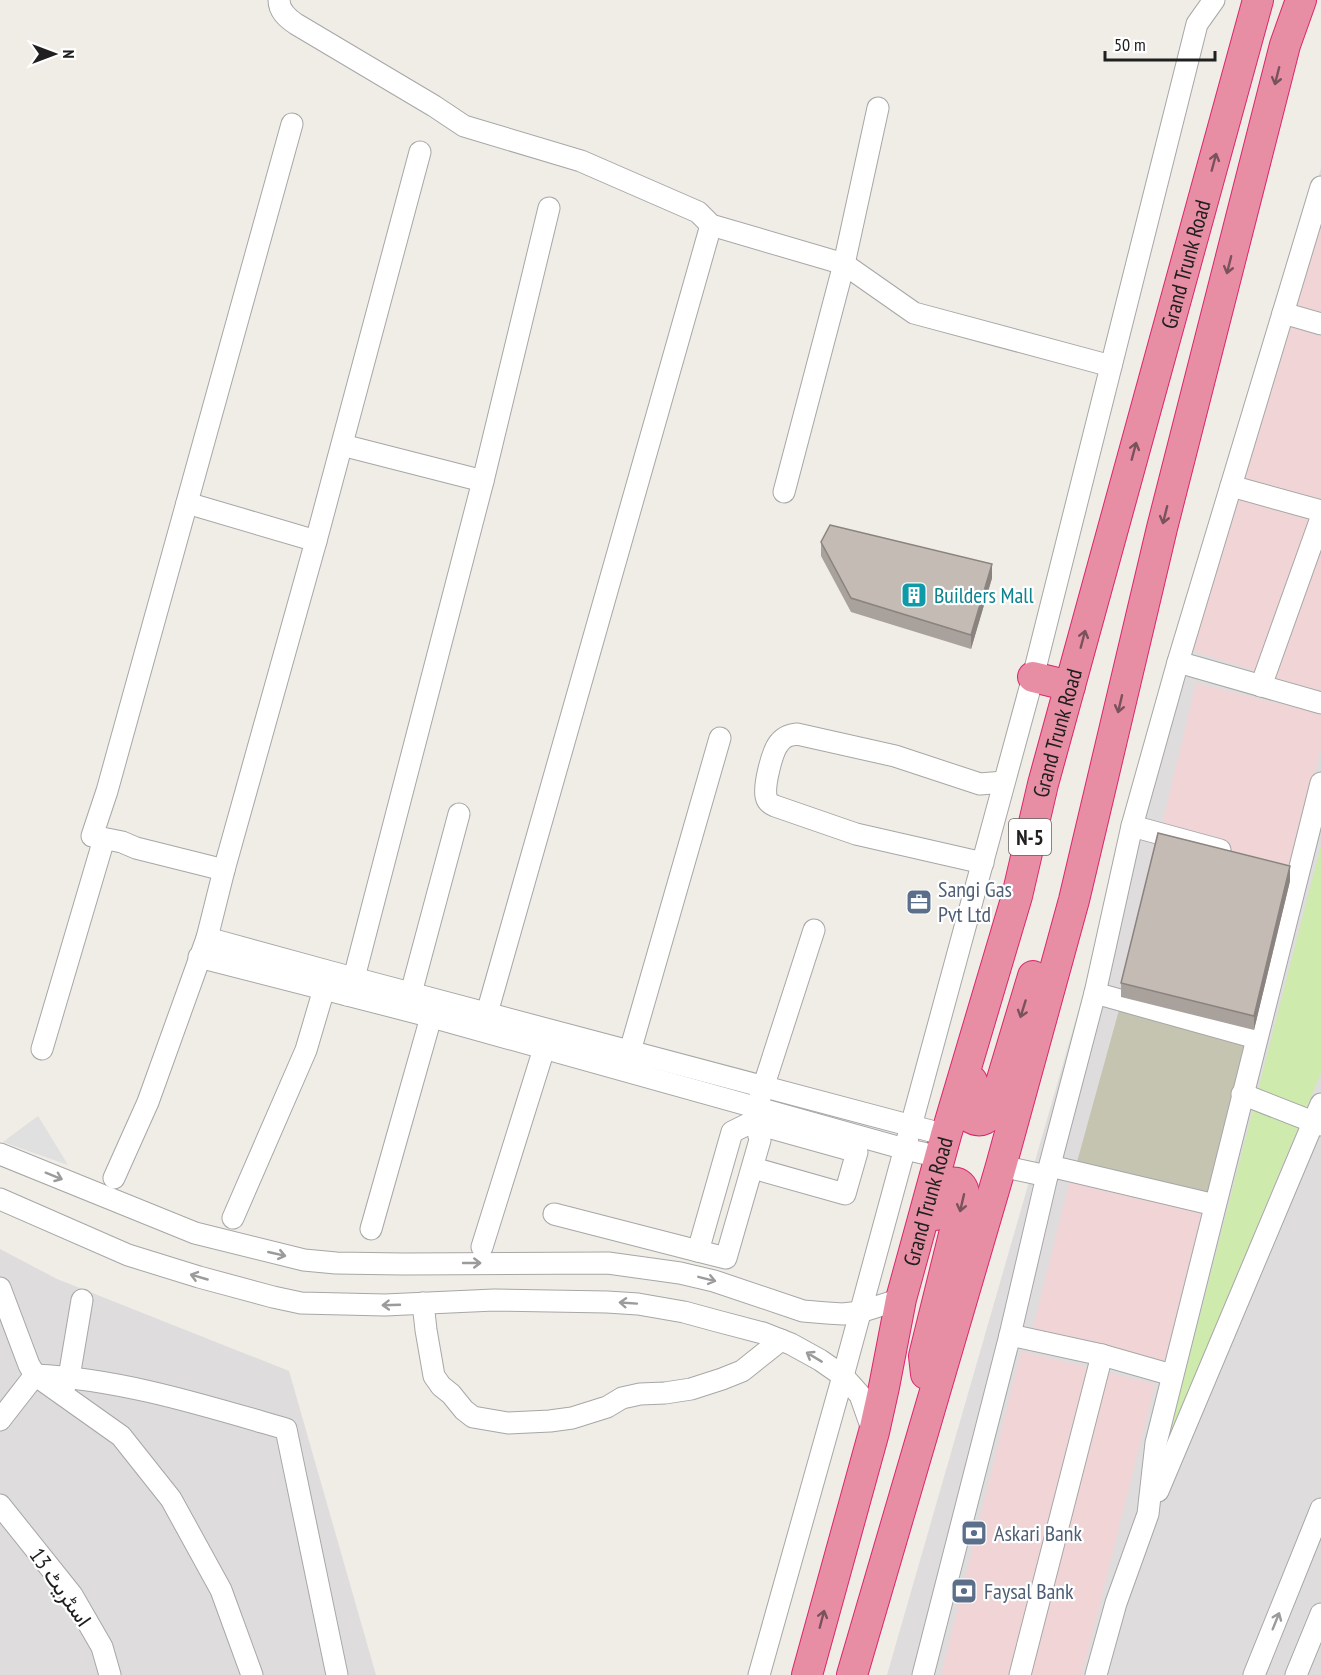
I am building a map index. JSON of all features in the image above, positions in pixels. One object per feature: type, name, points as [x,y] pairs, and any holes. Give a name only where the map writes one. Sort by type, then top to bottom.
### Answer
[{"type":"highway","name":"Grand Trunk Road","points":[[807,1675],[874,1432],[901,1299],[943,1146],[1017,896],[1070,686],[1258,0]]},
{"type":"highway","name":"Grand Trunk Road","points":[[852,1675],[1001,1166],[1074,900],[1162,528],[1285,45],[1301,0]]},
{"type":"highway","points":[[1033,677],[1070,686]]},
{"type":"highway","points":[[1017,896],[1010,957],[966,1106],[968,1116],[973,1120],[981,1121],[991,1114],[1040,956],[1059,921],[1074,900]]},
{"type":"highway","points":[[884,1387],[904,1330],[941,1196],[949,1184],[960,1183],[963,1187],[963,1202],[924,1356],[931,1402]]},
{"type":"street","points":[[279,0],[279,8],[296,24],[464,126],[581,161],[698,212],[711,225],[844,264],[914,313],[1111,366]]},
{"type":"street","points":[[759,1675],[843,1376],[1033,677],[1197,24],[1214,0]]},
{"type":"street","points":[[784,492],[844,264],[878,108]]},
{"type":"street","points":[[224,870],[92,836],[107,791],[291,124]]},
{"type":"street","points":[[114,1178],[148,1102],[203,947],[316,541],[420,152]]},
{"type":"street","points":[[923,1675],[1095,993],[1132,826],[1178,662],[1321,187]]},
{"type":"street","points":[[350,986],[483,481],[549,208]]},
{"type":"street","points":[[488,1013],[711,225]]},
{"type":"street","points":[[1283,313],[1321,324]]},
{"type":"street","points":[[342,445],[483,481]]},
{"type":"street","points":[[1231,486],[1321,511]]},
{"type":"street","points":[[187,503],[316,541]]},
{"type":"street","points":[[1261,686],[1321,518]]},
{"type":"street","points":[[1178,662],[1321,703]]},
{"type":"street","points":[[982,863],[856,834],[775,806],[766,798],[770,768],[778,743],[787,736],[797,734],[895,756],[980,783],[1004,782]]},
{"type":"street","points":[[630,1051],[720,738]]},
{"type":"street","points":[[1148,1514],[1156,1443],[1172,1375],[1299,872],[1314,839],[1321,783]]},
{"type":"street","points":[[411,993],[459,814]]},
{"type":"street","points":[[1132,826],[1234,854]]},
{"type":"street","points":[[42,1049],[104,838]]},
{"type":"street","points":[[1277,866],[1299,872]]},
{"type":"street","points":[[554,1214],[726,1258],[760,1140],[755,1119],[763,1086],[814,930]]},
{"type":"street","points":[[203,947],[547,1039],[630,1051],[763,1086],[911,1126],[943,1146]]},
{"type":"street","points":[[233,1218],[306,1050],[327,981]]},
{"type":"street","points":[[350,986],[411,993],[433,1008],[488,1013],[547,1039],[755,1119],[771,1128],[857,1152],[845,1194],[753,1168]]},
{"type":"street","points":[[1095,993],[1256,1038]]},
{"type":"street","points":[[371,1229],[433,1008]]},
{"type":"street","points":[[482,1247],[547,1039]]},
{"type":"street","points":[[1096,1675],[1116,1603],[1148,1514],[1319,1117],[1242,1094]]},
{"type":"street","points":[[698,1251],[732,1132],[755,1119],[905,1149],[943,1146]]},
{"type":"street","points":[[0,1154],[195,1233],[304,1260],[403,1264],[608,1263],[680,1273],[714,1281],[803,1311],[843,1314],[860,1312],[901,1299]]},
{"type":"street","points":[[1001,1166],[1049,1171],[1215,1205]]},
{"type":"street","points":[[0,1199],[128,1255],[199,1277],[301,1303],[385,1305],[494,1300],[608,1302],[638,1304],[763,1333],[820,1360],[843,1376],[860,1395],[874,1432]]},
{"type":"street","points":[[0,1288],[29,1365],[35,1375],[65,1385],[160,1393],[286,1429],[337,1675]]},
{"type":"street","points":[[65,1385],[82,1300]]},
{"type":"street","points":[[423,1303],[434,1376],[441,1386],[473,1416],[508,1423],[572,1418],[608,1407],[622,1398],[691,1389],[722,1380],[742,1371],[786,1342],[803,1311]]},
{"type":"street","points":[[1010,1335],[1102,1355],[1172,1375]]},
{"type":"street","points":[[1020,1675],[1102,1355]]},
{"type":"street","points":[[0,1420],[35,1375]]},
{"type":"street","points":[[65,1385],[121,1436],[171,1499],[221,1590],[252,1675]]},
{"type":"street","name":"اسٹریٹ 13","points":[[0,1506],[72,1595],[102,1647],[110,1675]]},
{"type":"street","points":[[1254,1675],[1321,1509]]},
{"type":"street","points":[[1296,1675],[1321,1614]]},
{"type":"shaded area","points":[[1321,168],[1321,1675],[887,1675]]},
{"type":"shaded area","points":[[1321,212],[1321,692],[1193,651]]},
{"type":"shaded area","points":[[1196,683],[1321,714],[1321,748],[1292,866],[1160,833]]},
{"type":"shaded area","points":[[1119,1010],[1252,1043],[1208,1198],[1077,1162]]},
{"type":"shaded area","points":[[38,1116],[68,1165],[3,1142]]},
{"type":"shaded area","points":[[1070,1179],[1203,1211],[1166,1361],[1033,1328]]},
{"type":"shaded area","points":[[0,1249],[57,1279],[289,1371],[376,1675],[0,1675]]},
{"type":"shaded area","points":[[1021,1351],[1155,1384],[1082,1675],[941,1675]]},
{"type":"green space","points":[[1321,845],[1321,1073],[1168,1440]]},
{"type":"building","name":"Builders Mall","points":[[830,525],[992,564],[971,635],[851,598],[821,542]]},
{"type":"building","points":[[1158,833],[1290,866],[1254,1016],[1121,983]]},
{"type":"place","name":"Builders Mall","points":[[914,595]]},
{"type":"place","name":"Sangi Gas Pvt Ltd","points":[[919,902]]},
{"type":"place","name":"Askari Bank","points":[[974,1533]]},
{"type":"place","name":"Faysal Bank","points":[[964,1591]]}]
